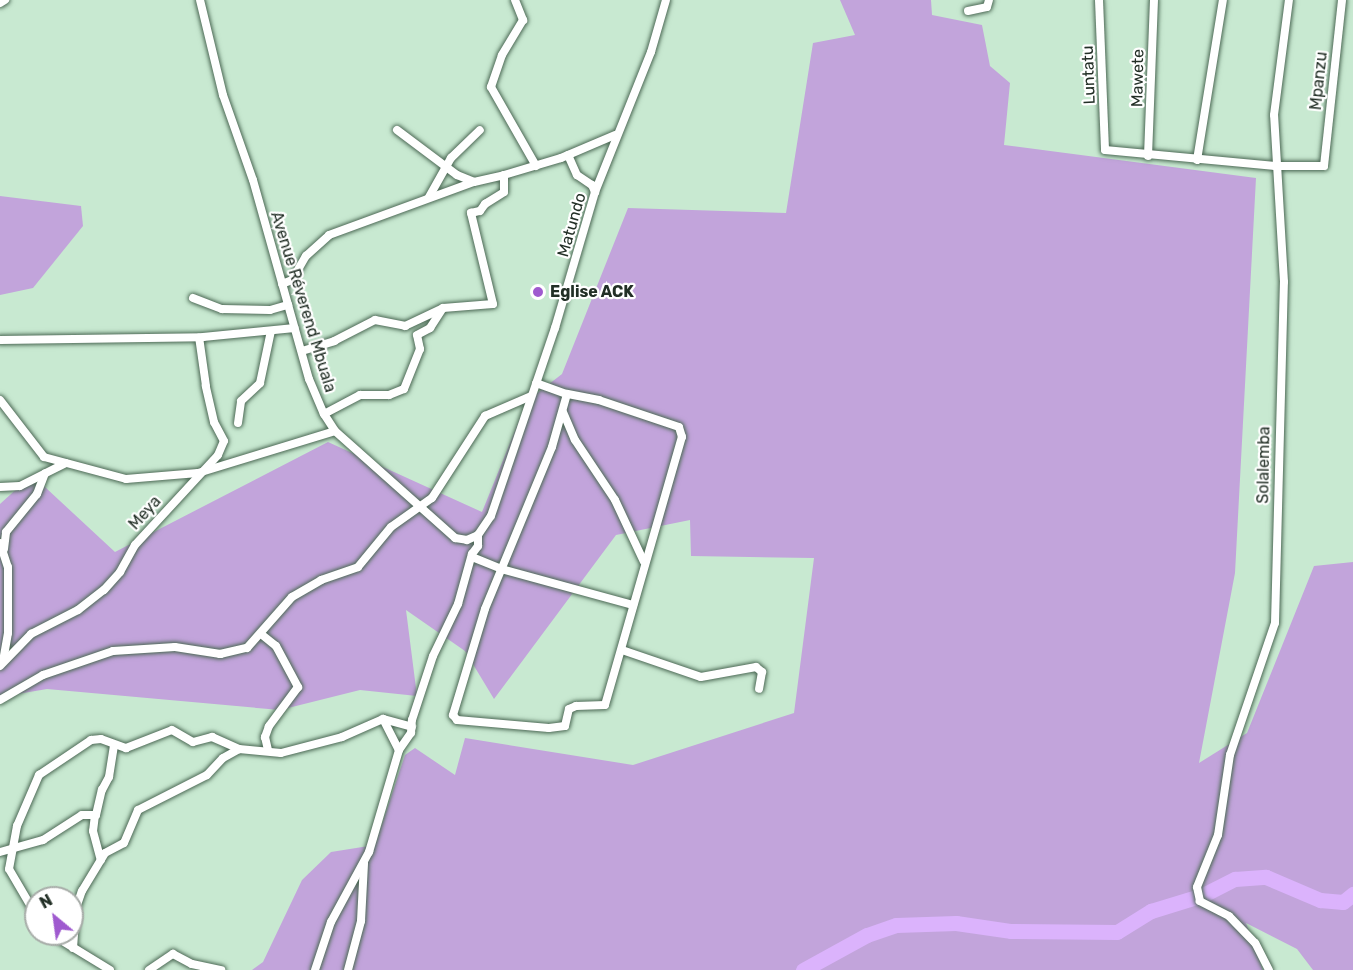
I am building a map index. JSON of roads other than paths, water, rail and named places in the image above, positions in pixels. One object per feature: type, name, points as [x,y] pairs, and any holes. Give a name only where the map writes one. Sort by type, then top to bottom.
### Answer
[{"type":"street","points":[[0,3],[5,0]]},
{"type":"street","name":"Avenue Réverend Mbuala","points":[[200,0],[223,95],[312,389],[324,414],[335,431],[419,507],[460,540],[472,556]]},
{"type":"street","points":[[515,0],[523,20],[502,55],[491,87],[536,166]]},
{"type":"street","name":"Matundo","points":[[364,861],[399,750],[412,727],[433,656],[458,604],[472,556],[478,546],[478,535],[491,516],[536,383],[595,192],[615,135],[651,52],[666,0]]},
{"type":"street","points":[[968,11],[987,7],[989,0]]},
{"type":"street","name":"Luntatu","points":[[1099,0],[1105,150],[1148,156]]},
{"type":"street","name":"Mawete","points":[[1148,156],[1154,0]]},
{"type":"street","points":[[1197,160],[1223,0]]},
{"type":"street","name":"Solalemba","points":[[1269,970],[1255,943],[1229,916],[1216,911],[1199,897],[1218,835],[1230,755],[1275,623],[1284,282],[1275,166],[1274,116],[1289,0]]},
{"type":"street","name":"Mpanzu","points":[[1275,166],[1324,165],[1342,0]]},
{"type":"street","points":[[397,130],[446,167],[474,182]]},
{"type":"street","points":[[428,198],[446,167],[480,130]]},
{"type":"street","points":[[282,284],[292,280],[318,242],[428,198],[474,182],[536,166],[615,135]]},
{"type":"street","points":[[568,154],[577,175],[592,185],[595,192]]},
{"type":"street","points":[[1148,156],[1275,166]]},
{"type":"street","points":[[302,351],[334,341],[375,320],[405,326],[443,308],[493,304],[471,213],[480,212],[485,204],[504,192],[504,175]]},
{"type":"street","points":[[193,298],[222,309],[270,310],[288,305]]},
{"type":"street","points":[[324,414],[360,395],[389,396],[405,389],[420,349],[417,336],[430,328],[443,308]]},
{"type":"street","points":[[0,340],[199,337],[295,328]]},
{"type":"street","points":[[238,423],[241,401],[260,383],[264,372],[264,354],[271,331]]},
{"type":"street","name":"Meya","points":[[2,665],[31,634],[78,610],[104,590],[120,572],[135,544],[168,512],[198,473],[210,465],[224,441],[214,423],[199,337]]},
{"type":"street","points":[[536,383],[679,427],[680,454],[644,562],[622,650],[604,705],[569,709],[565,726],[454,718],[501,569],[540,480],[567,394]]},
{"type":"street","points":[[0,700],[43,675],[99,654],[163,646],[231,654],[247,648],[261,634],[276,610],[292,597],[321,580],[358,567],[391,527],[436,493],[485,416],[531,396]]},
{"type":"street","points":[[0,400],[37,452],[50,459],[126,479],[198,473],[335,431]]},
{"type":"street","points":[[563,411],[575,440],[615,500],[644,562]]},
{"type":"street","points":[[0,487],[20,486],[68,463]]},
{"type":"street","points":[[2,665],[8,623],[8,567],[2,547],[6,532],[37,494],[45,473]]},
{"type":"street","points":[[460,540],[478,535]]},
{"type":"street","points":[[472,556],[501,569],[633,605]]},
{"type":"street","points":[[261,634],[276,646],[298,687],[269,726],[265,737],[268,750]]},
{"type":"street","points":[[622,650],[701,677],[756,667],[762,672],[759,689]]},
{"type":"street","points":[[384,719],[399,750]]},
{"type":"street","points":[[9,869],[10,850],[35,782],[44,770],[94,739],[126,747],[172,730],[193,742],[212,736],[239,749],[259,753],[268,750],[281,753],[313,746],[384,719],[412,727]]},
{"type":"street","points":[[101,860],[93,831],[95,815],[109,777],[114,745]]},
{"type":"street","points":[[84,890],[105,853],[124,843],[134,815],[143,806],[207,775],[223,758],[239,749]]},
{"type":"street","points":[[24,895],[0,853],[43,840],[82,815],[95,815]]},
{"type":"street","points":[[315,970],[331,922],[364,861]]},
{"type":"street","points":[[348,970],[361,921],[364,861]]},
{"type":"street","points":[[70,946],[110,970]]},
{"type":"street","points":[[149,970],[173,954],[192,964],[221,970]]},
{"type":"waterway","points":[[803,970],[867,935],[896,925],[956,923],[1011,931],[1117,932],[1151,911],[1203,895],[1235,879],[1266,877],[1320,900],[1343,902],[1353,894]]},
{"type":"place","name":"Eglise ACK","points":[[538,292]]}]
